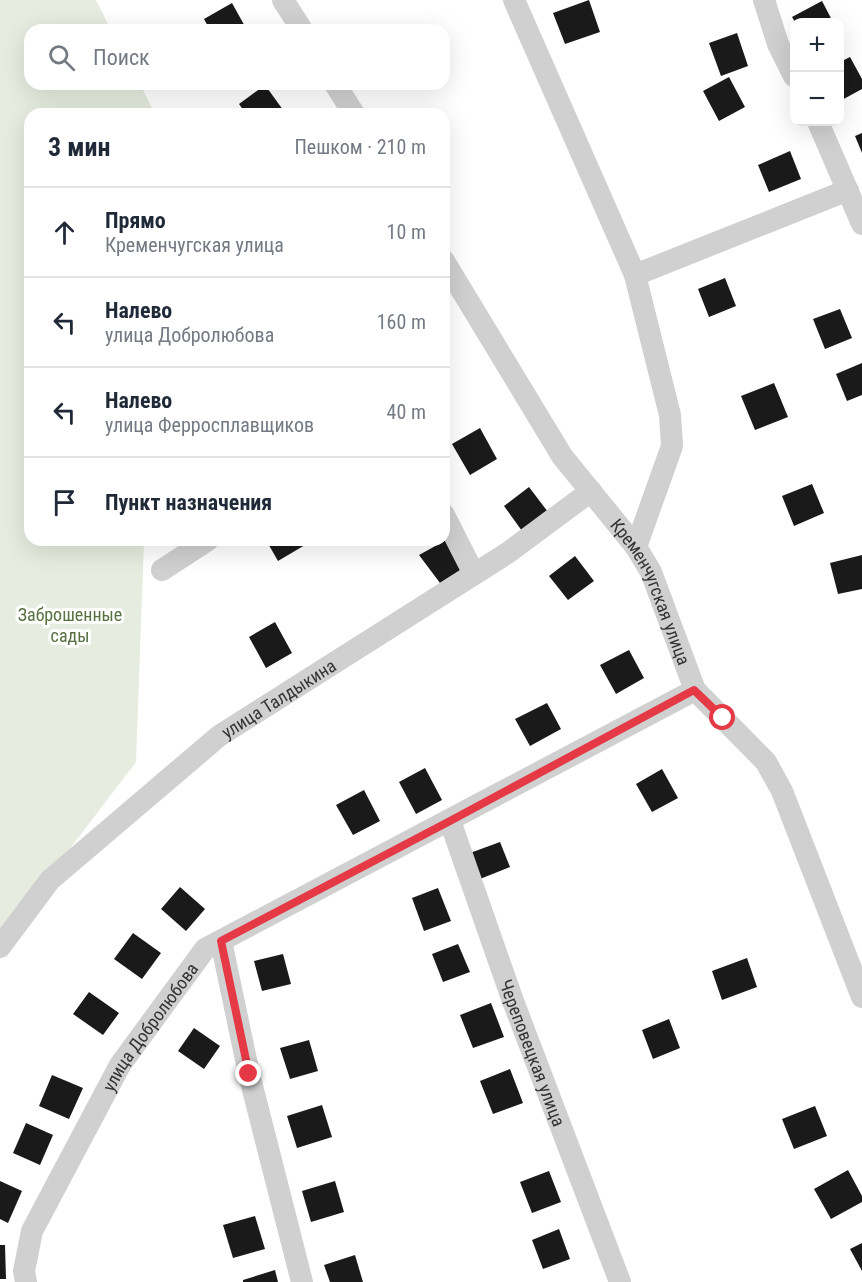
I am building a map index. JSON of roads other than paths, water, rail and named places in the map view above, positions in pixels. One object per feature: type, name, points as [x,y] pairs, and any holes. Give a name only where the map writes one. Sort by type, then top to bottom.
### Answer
[{"type":"street","points":[[283,0],[298,24]]},
{"type":"street","points":[[514,0],[635,275],[670,415],[672,446],[636,547]]},
{"type":"street","points":[[764,0],[778,44],[793,72]]},
{"type":"street","points":[[339,90],[350,108]]},
{"type":"street","points":[[820,126],[862,224]]},
{"type":"street","points":[[635,275],[848,190]]},
{"type":"street","name":"Кременчугская улица","points":[[450,271],[562,456],[636,547],[651,572],[694,690],[766,762],[782,791],[862,997]]},
{"type":"street","name":"улица Талдыкина","points":[[0,946],[50,880],[219,736],[509,552],[591,491]]},
{"type":"street","points":[[450,528],[474,574]]},
{"type":"street","points":[[162,570],[199,546]]},
{"type":"street","name":"улица Добролюбова","points":[[26,1282],[24,1272],[32,1232],[120,1065],[206,949],[694,690]]},
{"type":"street","name":"Череповецкая улица","points":[[450,821],[513,1001],[620,1282]]},
{"type":"street","points":[[221,941],[249,1074],[302,1282]]},
{"type":"park label","name":"Заброшенные сады","points":[[70,624]]}]
